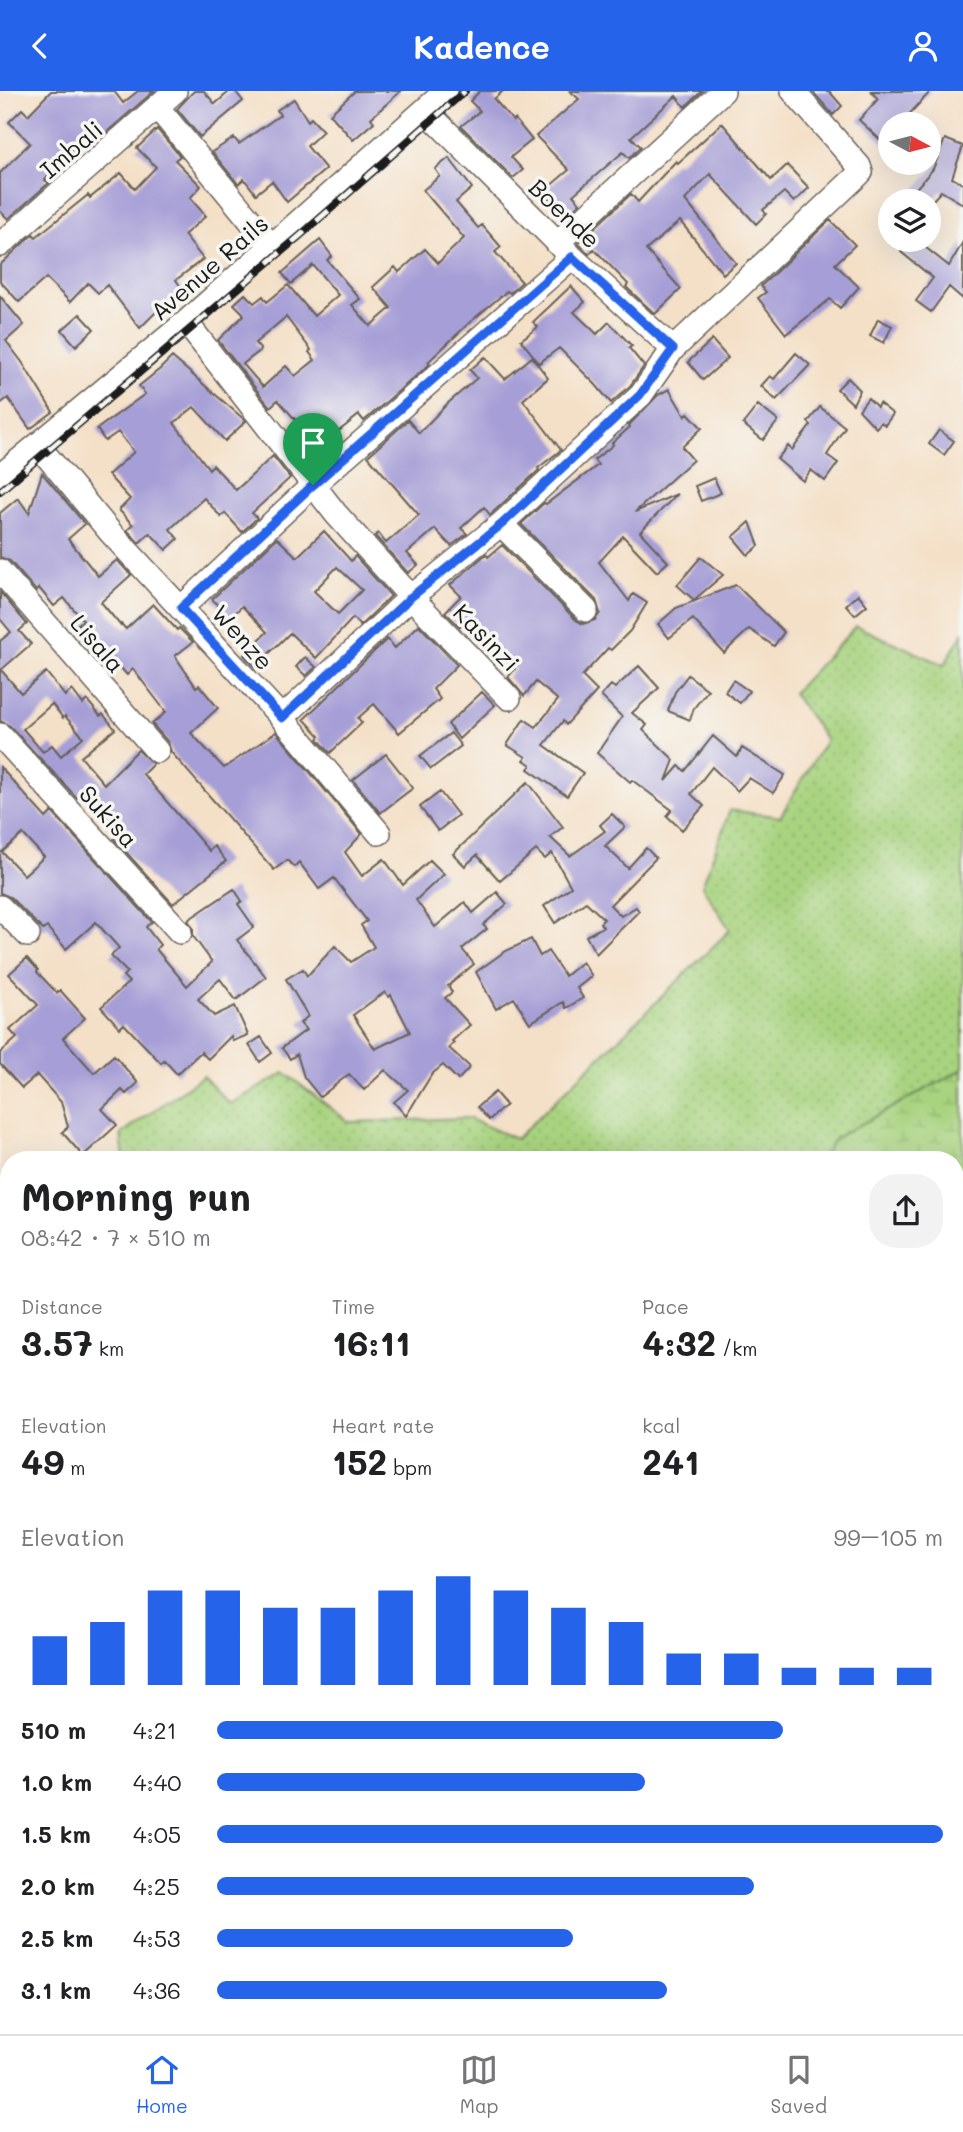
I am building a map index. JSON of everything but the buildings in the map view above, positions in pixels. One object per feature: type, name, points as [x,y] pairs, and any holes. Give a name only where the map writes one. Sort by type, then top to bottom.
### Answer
[{"type":"street","name":"Imbali","points":[[0,245],[175,91]]},
{"type":"street","name":"Avenue Rails","points":[[0,476],[186,322],[446,91]]},
{"type":"street","points":[[181,608],[564,250],[723,91]]},
{"type":"street","points":[[282,718],[411,597],[502,524],[640,395],[673,349],[860,172],[859,166],[793,91]]},
{"type":"street","points":[[158,108],[272,247]]},
{"type":"street","name":"Boende","points":[[427,109],[564,250],[673,349]]},
{"type":"street","name":"Kasinzi","points":[[186,322],[336,514],[411,597],[509,698]]},
{"type":"street","name":"Wenze","points":[[37,447],[111,533],[282,718],[379,833]]},
{"type":"street","points":[[502,524],[586,610]]},
{"type":"street","name":"Lisala","points":[[0,571],[157,751]]},
{"type":"street","name":"Sukisa","points":[[0,735],[180,932]]},
{"type":"street","points":[[0,907],[28,935]]},
{"type":"green space","points":[[856,626],[944,665],[963,633],[963,1069],[835,1138],[827,1151],[123,1151],[121,1134],[203,1076],[230,1104],[285,1073],[349,1122],[468,1118],[516,1139],[730,930],[702,886],[730,810],[780,817],[826,740],[793,693]]},
{"type":"green space","points":[[963,1069],[963,1151],[827,1151],[835,1138]]},
{"type":"railway","points":[[0,491],[302,234],[465,91]]},
{"type":"route","points":[[572,257],[673,349],[640,395],[502,524],[411,597],[282,718],[181,608],[313,485],[572,257]]}]
